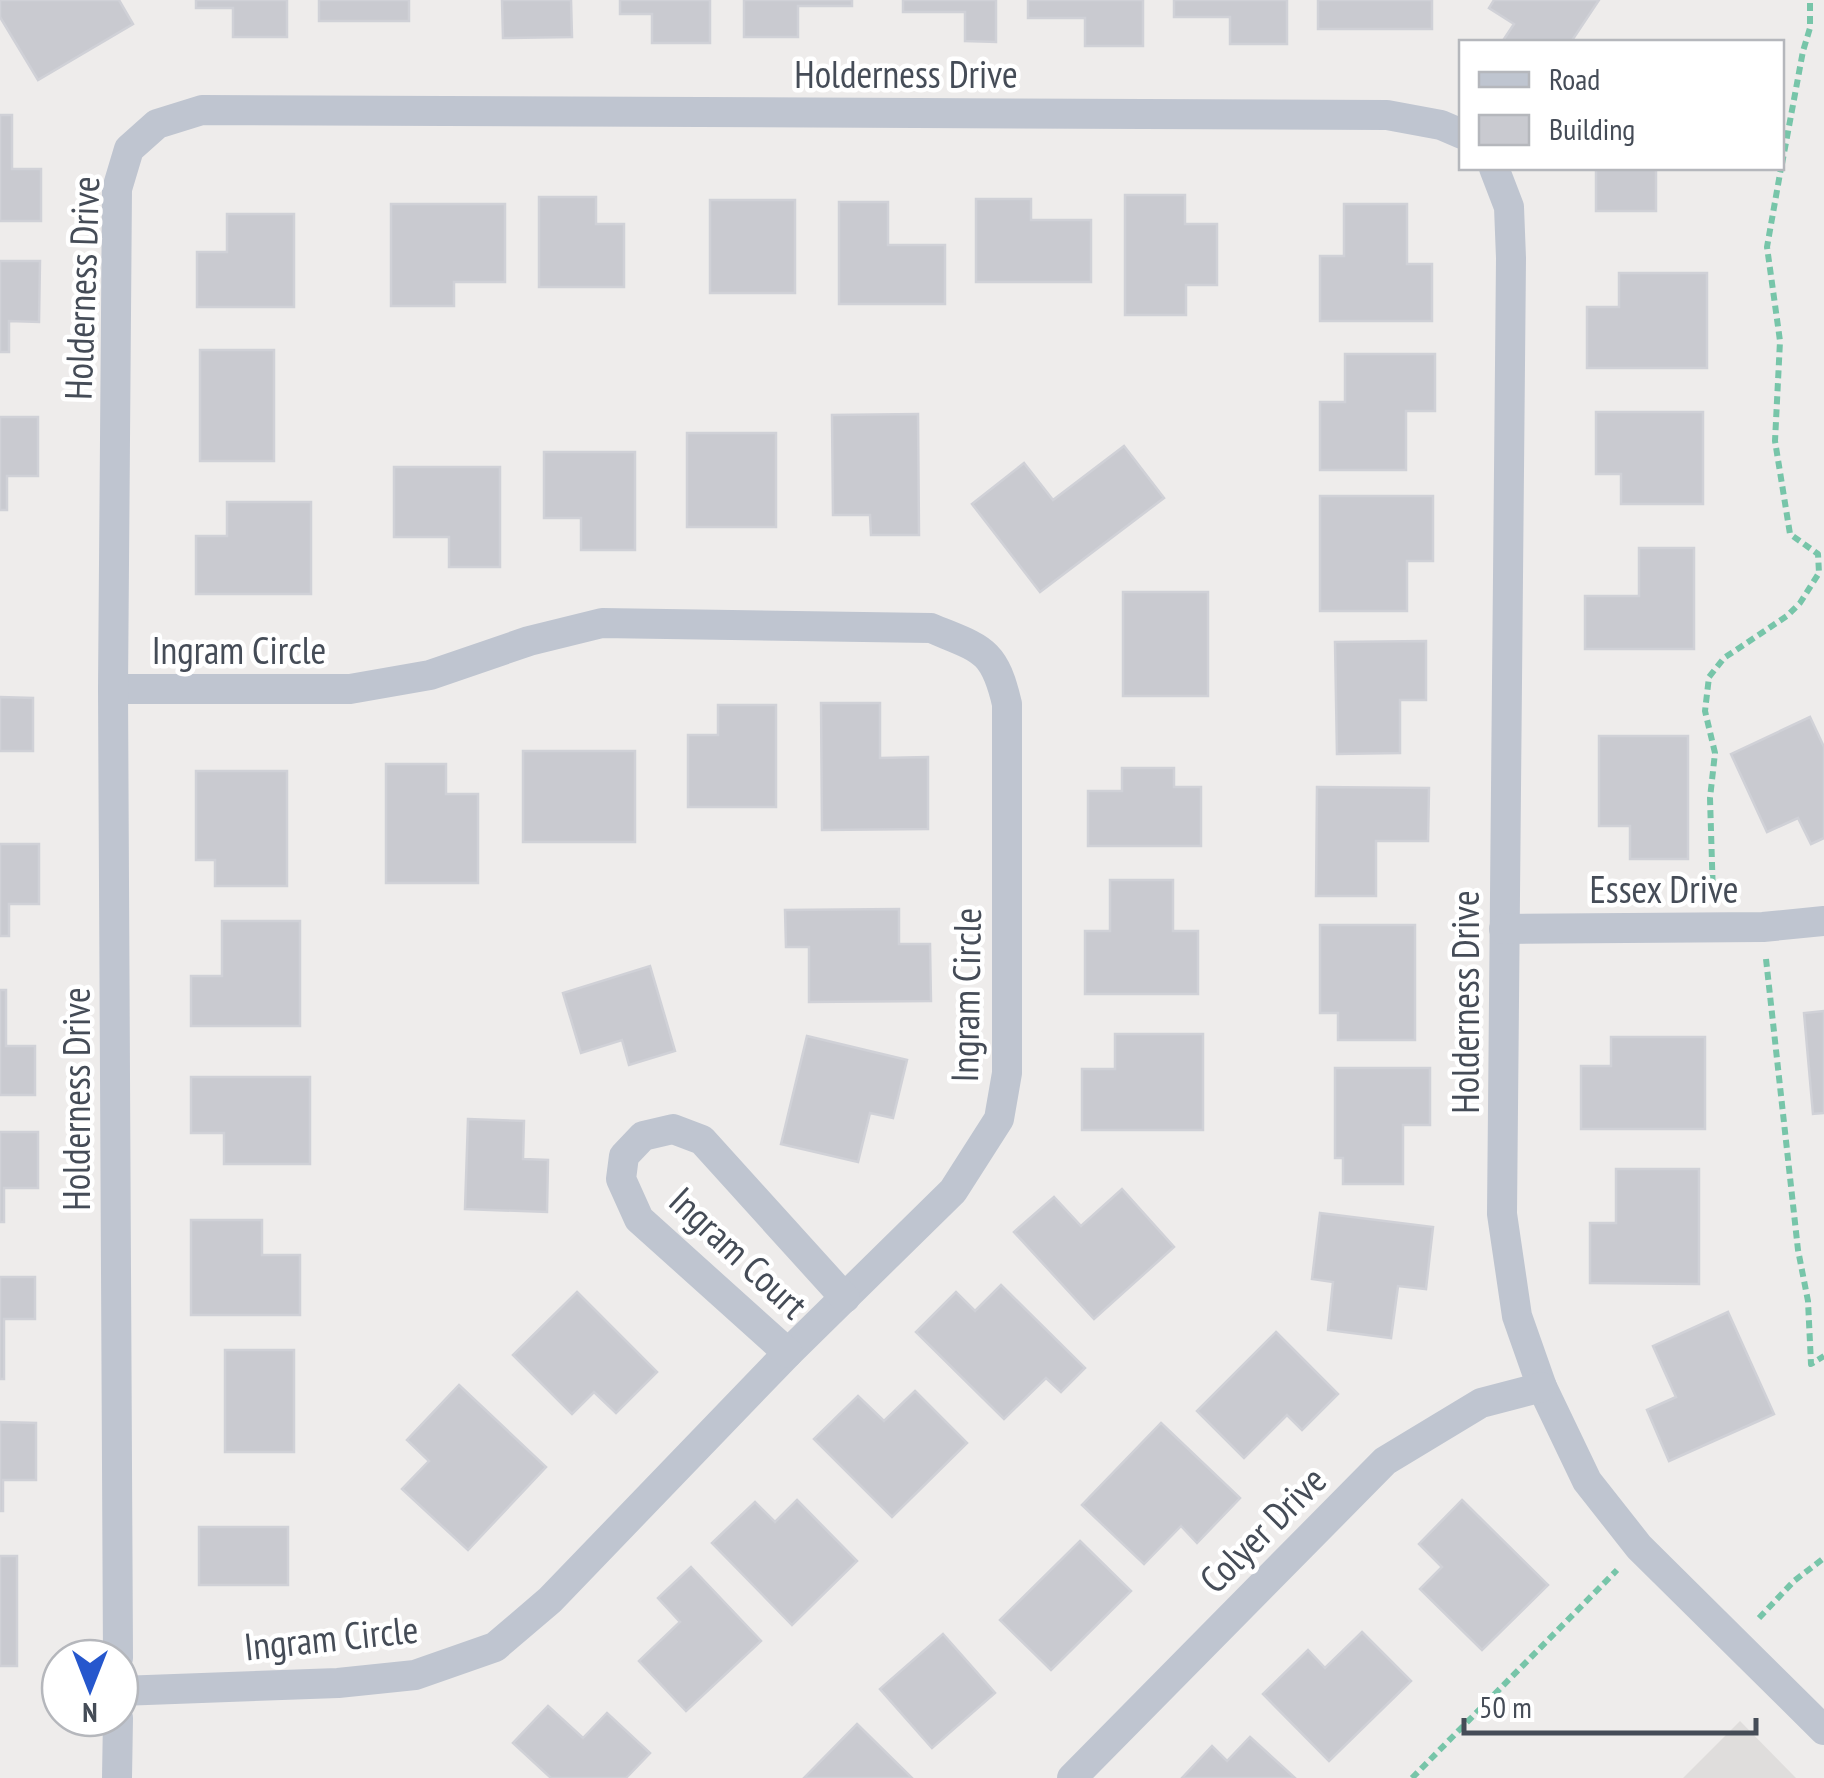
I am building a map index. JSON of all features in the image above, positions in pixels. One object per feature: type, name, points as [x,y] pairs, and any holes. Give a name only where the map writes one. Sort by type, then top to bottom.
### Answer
[{"type":"street","name":"Holderness Drive","points":[[118,1638],[113,689],[117,190],[129,148],[157,124],[202,110],[1387,115],[1441,124],[1459,133]]},
{"type":"street","name":"Holderness Drive","points":[[1495,170],[1509,207],[1512,258],[1502,1214],[1517,1316],[1542,1388],[1587,1481],[1638,1547],[1824,1730]]},
{"type":"street","name":"Ingram Circle","points":[[113,689],[350,688],[430,675],[530,641],[602,623],[930,628],[979,648],[999,671],[1007,704],[1007,1073],[999,1119],[954,1192],[788,1353],[550,1600],[495,1647],[416,1675],[338,1684],[140,1689]]},
{"type":"street","name":"Essex Drive","points":[[1504,929],[1763,927],[1824,920]]},
{"type":"street","name":"Ingram Court","points":[[788,1353],[639,1219],[621,1179],[624,1156],[643,1136],[673,1129],[702,1140],[845,1298]]},
{"type":"street","name":"Colyer Drive","points":[[1072,1778],[1385,1462],[1481,1403],[1542,1388]]},
{"type":"street","points":[[117,1778],[118,1738]]},
{"type":"path","points":[[1784,150],[1810,28],[1810,0]]},
{"type":"path","points":[[1712,927],[1710,798],[1715,753],[1705,710],[1709,677],[1724,658],[1787,616],[1819,573],[1818,554],[1790,534],[1775,440],[1780,341],[1767,247],[1780,170]]},
{"type":"path","points":[[1763,927],[1798,1250],[1808,1301],[1811,1364],[1824,1356]]},
{"type":"path","points":[[1412,1778],[1638,1547]]},
{"type":"path","points":[[1736,1642],[1794,1581],[1824,1558]]},
{"type":"shaded area","points":[[1740,1721],[1796,1778],[1683,1778]]},
{"type":"building","points":[[0,0],[119,0],[133,24],[38,80],[0,17]]},
{"type":"building","points":[[196,0],[287,0],[287,37],[233,37],[233,8],[196,8]]},
{"type":"building","points":[[319,0],[409,0],[409,21],[319,21]]},
{"type":"building","points":[[502,0],[571,0],[572,37],[503,38]]},
{"type":"building","points":[[620,0],[710,0],[710,43],[652,43],[652,14],[620,14]]},
{"type":"building","points":[[744,0],[852,0],[852,6],[798,6],[798,37],[744,37]]},
{"type":"building","points":[[903,0],[996,0],[996,42],[965,41],[965,12],[903,12]]},
{"type":"building","points":[[1028,0],[1143,0],[1143,46],[1085,46],[1085,18],[1028,18]]},
{"type":"building","points":[[1174,0],[1287,0],[1287,44],[1230,44],[1230,17],[1174,17]]},
{"type":"building","points":[[1318,0],[1432,0],[1432,29],[1318,29]]},
{"type":"building","points":[[1494,0],[1599,0],[1572,40],[1503,40],[1514,24],[1489,8]]},
{"type":"building","points":[[0,115],[12,115],[12,169],[41,169],[41,221],[0,221]]},
{"type":"building","points":[[1596,170],[1656,170],[1656,211],[1596,211]]},
{"type":"building","points":[[1125,195],[1185,195],[1185,224],[1217,224],[1217,285],[1186,285],[1186,315],[1125,315]]},
{"type":"building","points":[[539,197],[596,197],[596,224],[624,224],[624,287],[539,287]]},
{"type":"building","points":[[976,199],[1031,199],[1031,220],[1091,220],[1091,282],[976,282]]},
{"type":"building","points":[[710,200],[795,200],[795,293],[710,293]]},
{"type":"building","points":[[839,202],[888,202],[888,245],[945,245],[945,304],[839,304]]},
{"type":"building","points":[[391,204],[505,204],[505,282],[454,282],[454,306],[391,306]]},
{"type":"building","points":[[1344,204],[1407,204],[1407,264],[1432,264],[1432,321],[1320,321],[1320,256],[1344,256]]},
{"type":"building","points":[[227,214],[294,214],[294,307],[197,307],[197,252],[227,252]]},
{"type":"building","points":[[0,261],[40,261],[39,322],[9,321],[9,352],[0,352]]},
{"type":"building","points":[[1619,273],[1707,273],[1707,368],[1587,368],[1587,307],[1619,307]]},
{"type":"building","points":[[200,350],[274,350],[274,461],[200,461]]},
{"type":"building","points":[[1345,354],[1435,354],[1435,411],[1406,411],[1406,470],[1320,470],[1320,402],[1345,402]]},
{"type":"building","points":[[1596,412],[1703,412],[1703,504],[1621,504],[1621,474],[1596,474]]},
{"type":"building","points":[[918,414],[919,535],[871,535],[870,515],[833,515],[832,415]]},
{"type":"building","points":[[0,417],[38,417],[38,476],[7,476],[7,510],[0,510]]},
{"type":"building","points":[[687,433],[776,433],[776,527],[687,527]]},
{"type":"building","points":[[1124,446],[1164,498],[1040,592],[972,504],[1024,463],[1053,500]]},
{"type":"building","points":[[544,452],[635,452],[635,550],[581,550],[581,518],[544,518]]},
{"type":"building","points":[[394,467],[500,467],[500,567],[449,567],[449,537],[394,537]]},
{"type":"building","points":[[1320,496],[1433,496],[1433,561],[1407,561],[1407,611],[1320,611]]},
{"type":"building","points":[[227,502],[311,502],[311,594],[196,594],[196,536],[227,536]]},
{"type":"building","points":[[1639,548],[1694,548],[1694,649],[1585,649],[1585,596],[1639,596]]},
{"type":"building","points":[[1123,592],[1208,592],[1208,696],[1123,696]]},
{"type":"building","points":[[1426,641],[1426,700],[1400,700],[1400,753],[1337,754],[1335,642]]},
{"type":"building","points":[[0,697],[33,698],[33,751],[0,751]]},
{"type":"building","points":[[821,703],[880,703],[880,758],[928,757],[928,829],[822,830]]},
{"type":"building","points":[[718,705],[776,705],[776,807],[688,807],[688,735],[718,735]]},
{"type":"building","points":[[1810,717],[1824,747],[1824,838],[1811,844],[1798,818],[1767,832],[1731,754]]},
{"type":"building","points":[[1599,736],[1688,736],[1688,859],[1630,859],[1630,826],[1599,826]]},
{"type":"building","points":[[523,751],[635,751],[635,842],[523,842]]},
{"type":"building","points":[[386,764],[446,764],[446,794],[478,794],[478,883],[386,883]]},
{"type":"building","points":[[1122,768],[1174,768],[1174,787],[1201,787],[1201,846],[1088,846],[1088,791],[1122,791]]},
{"type":"building","points":[[196,771],[287,771],[287,886],[215,886],[215,860],[196,860]]},
{"type":"building","points":[[1317,787],[1429,788],[1428,841],[1376,841],[1376,896],[1316,896]]},
{"type":"building","points":[[0,844],[39,844],[39,904],[9,904],[9,936],[0,936]]},
{"type":"building","points":[[1110,880],[1173,880],[1173,931],[1198,931],[1198,994],[1085,994],[1085,931],[1110,931]]},
{"type":"building","points":[[899,909],[899,944],[930,944],[931,1001],[809,1002],[809,947],[786,947],[785,910]]},
{"type":"building","points":[[222,921],[300,921],[300,1026],[191,1026],[191,976],[222,976]]},
{"type":"building","points":[[1320,925],[1415,925],[1415,1040],[1338,1040],[1338,1013],[1320,1013]]},
{"type":"building","points":[[650,966],[675,1051],[629,1065],[622,1040],[581,1053],[563,993]]},
{"type":"building","points":[[0,990],[6,990],[6,1046],[35,1046],[35,1095],[0,1095]]},
{"type":"building","points":[[1824,1011],[1824,1113],[1813,1114],[1804,1013]]},
{"type":"building","points":[[1115,1034],[1203,1034],[1203,1130],[1082,1130],[1082,1069],[1115,1069]]},
{"type":"building","points":[[807,1036],[907,1060],[893,1118],[870,1113],[858,1162],[781,1144]]},
{"type":"building","points":[[1611,1037],[1705,1037],[1705,1129],[1581,1129],[1581,1066],[1611,1066]]},
{"type":"building","points":[[1335,1068],[1430,1068],[1430,1125],[1403,1125],[1403,1184],[1343,1184],[1343,1158],[1335,1158]]},
{"type":"building","points":[[191,1077],[310,1077],[310,1164],[224,1164],[224,1133],[191,1133]]},
{"type":"building","points":[[468,1119],[524,1121],[523,1159],[548,1160],[547,1212],[465,1209]]},
{"type":"building","points":[[0,1132],[38,1132],[38,1188],[4,1188],[4,1222],[0,1222]]},
{"type":"building","points":[[1616,1169],[1699,1169],[1699,1284],[1590,1283],[1590,1223],[1616,1223]]},
{"type":"building","points":[[1122,1189],[1174,1247],[1094,1319],[1014,1232],[1054,1197],[1081,1226]]},
{"type":"building","points":[[1320,1213],[1433,1227],[1426,1289],[1398,1286],[1391,1338],[1328,1330],[1333,1282],[1312,1279]]},
{"type":"building","points":[[191,1220],[262,1220],[262,1255],[300,1255],[300,1315],[191,1315]]},
{"type":"building","points":[[0,1277],[35,1277],[35,1319],[4,1319],[4,1379],[0,1379]]},
{"type":"building","points":[[1001,1285],[1085,1368],[1061,1392],[1046,1378],[1004,1419],[916,1332],[956,1292],[975,1311]]},
{"type":"building","points":[[577,1292],[657,1372],[616,1413],[594,1392],[572,1414],[513,1355]]},
{"type":"building","points":[[1728,1312],[1774,1414],[1669,1461],[1647,1410],[1676,1397],[1653,1346]]},
{"type":"building","points":[[1276,1332],[1338,1394],[1302,1430],[1287,1415],[1244,1458],[1197,1411]]},
{"type":"building","points":[[225,1350],[294,1350],[294,1452],[225,1452]]},
{"type":"building","points":[[459,1385],[546,1467],[468,1550],[402,1489],[429,1461],[407,1440]]},
{"type":"building","points":[[915,1391],[967,1443],[892,1517],[814,1439],[858,1396],[884,1421]]},
{"type":"building","points":[[0,1422],[36,1423],[36,1480],[3,1480],[3,1511],[0,1511]]},
{"type":"building","points":[[1161,1423],[1240,1498],[1197,1543],[1181,1526],[1144,1564],[1082,1505]]},
{"type":"building","points":[[797,1500],[857,1561],[792,1625],[712,1543],[755,1502],[775,1522]]},
{"type":"building","points":[[1462,1500],[1548,1585],[1482,1650],[1420,1589],[1442,1567],[1419,1544]]},
{"type":"building","points":[[199,1527],[288,1527],[288,1585],[199,1585]]},
{"type":"building","points":[[1080,1541],[1131,1591],[1051,1670],[1000,1620]]},
{"type":"building","points":[[0,1556],[17,1556],[17,1666],[0,1666]]},
{"type":"building","points":[[691,1567],[761,1641],[686,1711],[639,1661],[680,1622],[658,1598]]},
{"type":"building","points":[[1362,1632],[1411,1681],[1329,1761],[1263,1694],[1308,1650],[1325,1668]]},
{"type":"building","points":[[943,1634],[995,1693],[932,1748],[880,1689]]},
{"type":"building","points":[[548,1706],[583,1738],[607,1713],[650,1753],[626,1778],[551,1778],[513,1743]]},
{"type":"building","points":[[857,1724],[912,1778],[804,1778]]},
{"type":"building","points":[[1250,1737],[1295,1778],[1182,1778],[1212,1746],[1227,1761]]}]
